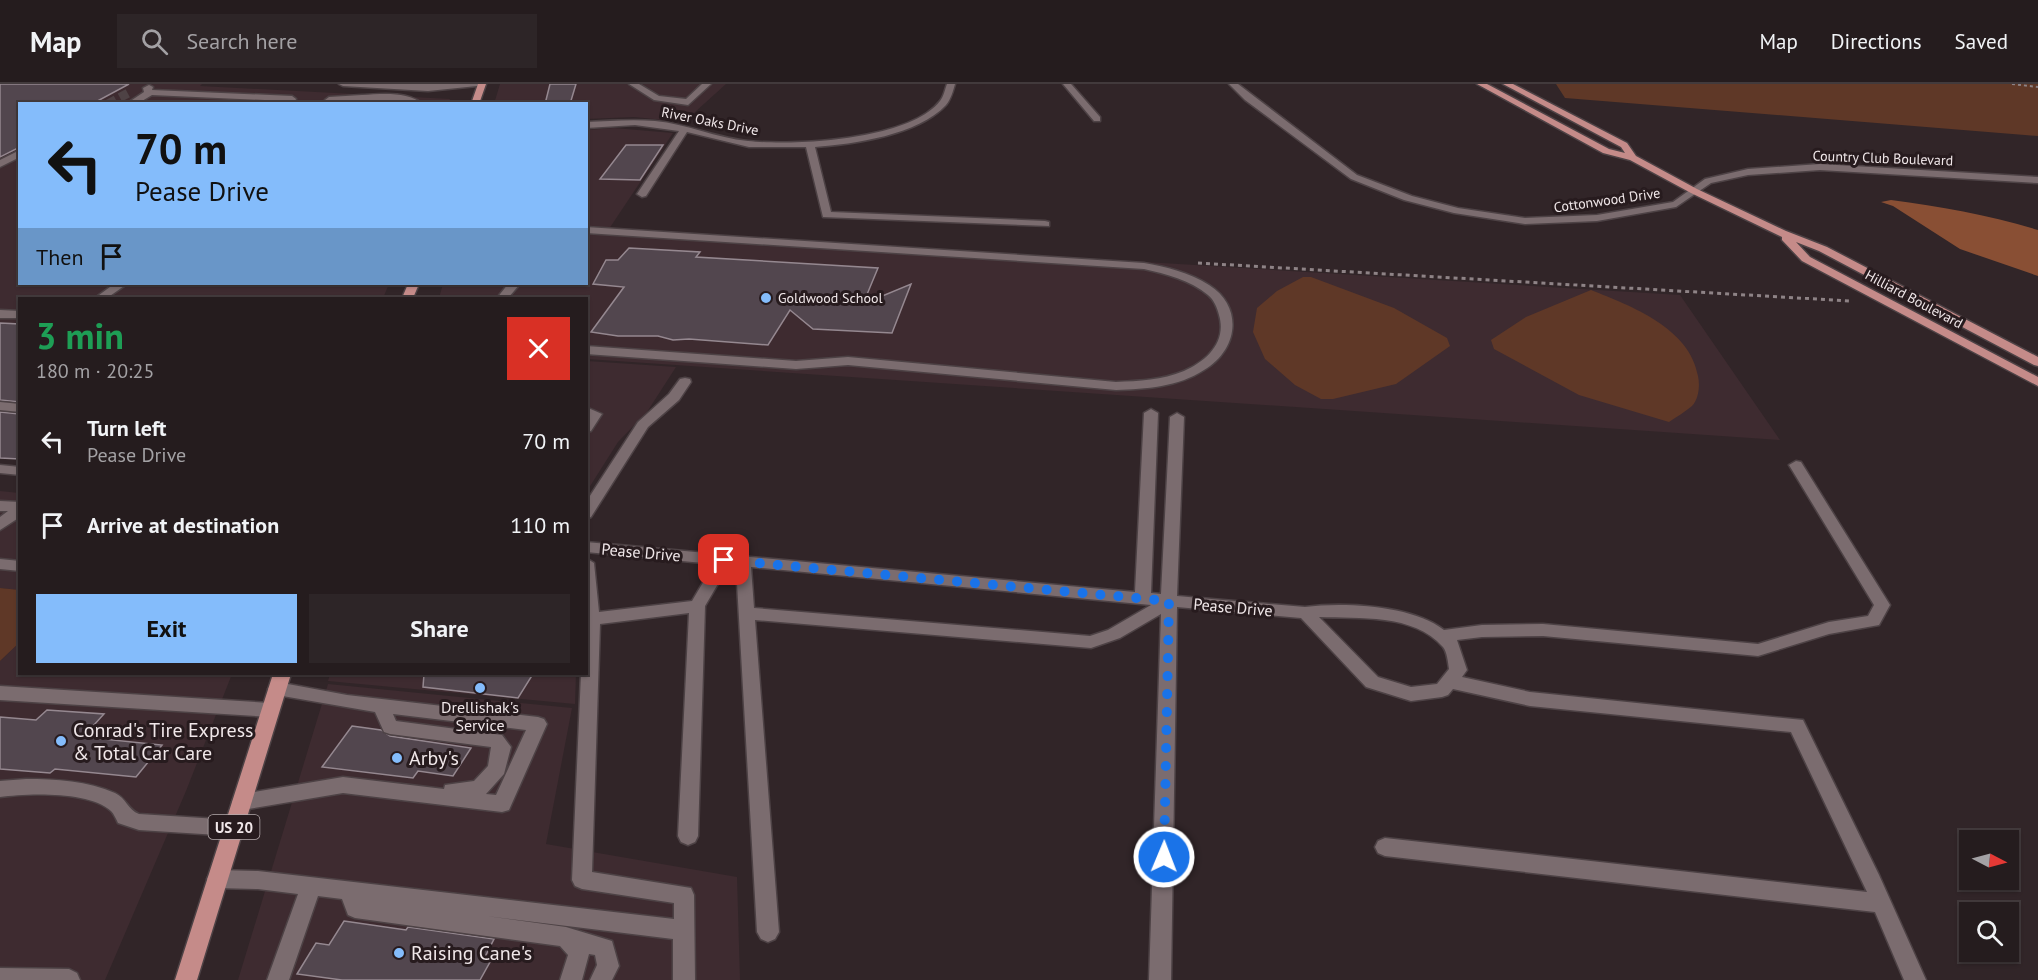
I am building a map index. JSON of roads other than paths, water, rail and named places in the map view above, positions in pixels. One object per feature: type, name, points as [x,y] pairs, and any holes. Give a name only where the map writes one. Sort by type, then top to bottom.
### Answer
[{"type":"main road","points":[[476,102],[482,84]]},
{"type":"main road","name":"Hilliard Boulevard","points":[[1481,84],[1606,151],[1633,158],[1782,233],[1823,249],[2038,362]]},
{"type":"main road","name":"Hilliard Boulevard","points":[[1507,84],[1624,145],[1633,158]]},
{"type":"main road","name":"Hilliard Boulevard","points":[[1782,233],[1806,259],[2038,382]]},
{"type":"main road","name":"US 20","points":[[186,980],[280,681]]},
{"type":"street","points":[[343,84],[428,88],[477,84]]},
{"type":"street","points":[[633,84],[657,98],[688,102],[707,84]]},
{"type":"street","name":"River Oaks Drive","points":[[588,125],[638,123],[685,129],[748,144],[810,144],[881,134],[922,118],[943,103],[951,84]]},
{"type":"street","points":[[1067,84],[1097,119]]},
{"type":"street","name":"Cottonwood Drive","points":[[1233,84],[1248,99],[1354,177],[1408,198],[1458,211],[1525,221],[1574,220],[1676,204],[1695,191]]},
{"type":"street","points":[[133,102],[152,88],[292,99],[290,102]]},
{"type":"street","points":[[329,100],[379,98],[409,99],[415,102]]},
{"type":"street","points":[[642,194],[685,129]]},
{"type":"street","points":[[810,144],[827,215],[855,214],[1045,224]]},
{"type":"street","points":[[0,164],[18,154]]},
{"type":"street","name":"Country Club Boulevard","points":[[1695,191],[1708,181],[1748,172],[1820,167],[2038,180]]},
{"type":"street","points":[[588,230],[1144,266],[1181,276],[1215,295],[1228,325],[1225,344],[1214,359],[1181,377],[1155,384],[1116,386],[848,361],[796,365],[588,350]]},
{"type":"street","points":[[102,297],[120,285]]},
{"type":"street","points":[[503,297],[513,285]]},
{"type":"street","points":[[0,314],[18,315]]},
{"type":"street","points":[[588,511],[643,425],[674,397],[685,382]]},
{"type":"street","points":[[0,406],[18,408]]},
{"type":"street","points":[[1143,598],[1151,413]]},
{"type":"street","points":[[1160,980],[1169,601],[1177,417]]},
{"type":"street","points":[[1441,636],[1482,631],[1543,630],[1758,650],[1829,628],[1873,621],[1882,605],[1796,465]]},
{"type":"street","points":[[0,469],[18,471]]},
{"type":"street","points":[[0,506],[18,508]]},
{"type":"street","points":[[0,525],[18,510]]},
{"type":"street","name":"Pease Drive","points":[[588,547],[1305,613],[1319,611],[1398,615],[1429,627],[1441,636]]},
{"type":"street","points":[[688,836],[697,606],[724,560]]},
{"type":"street","points":[[743,562],[768,932]]},
{"type":"street","points":[[0,564],[18,566]]},
{"type":"street","points":[[588,600],[588,656]]},
{"type":"street","points":[[747,613],[1091,642],[1114,634],[1169,601]]},
{"type":"street","points":[[589,619],[697,606]]},
{"type":"street","points":[[1305,613],[1372,682],[1411,694],[1442,690],[1458,669],[1452,645],[1441,636]]},
{"type":"street","points":[[587,675],[582,880],[684,895],[684,980]]},
{"type":"street","points":[[242,802],[343,785],[502,804],[538,724],[381,706],[280,681]]},
{"type":"street","points":[[1449,681],[1530,699],[1797,725],[1882,903],[1915,980]]},
{"type":"street","points":[[0,693],[270,710]]},
{"type":"street","points":[[381,706],[390,727],[496,740],[502,747],[497,769],[479,789],[459,792],[408,785],[390,791]]},
{"type":"street","points":[[0,789],[19,786],[91,794],[119,806],[125,818],[139,822],[234,828]]},
{"type":"street","points":[[1385,846],[1882,903]]},
{"type":"street","points":[[217,879],[311,886],[684,930]]},
{"type":"street","points":[[278,980],[311,886]]},
{"type":"street","points":[[350,891],[355,908],[566,937],[604,948],[608,966],[602,980]]},
{"type":"street","points":[[566,937],[579,953],[571,980]]},
{"type":"street","points":[[0,979],[69,980]]},
{"type":"tunnel","points":[[112,102],[130,92]]},
{"type":"place","name":"Goldwood School","points":[[766,298]]},
{"type":"place","name":"Drellishak's Service","points":[[480,688]]},
{"type":"place","name":"Conrad's Tire Express & Total Car Care","points":[[61,741]]},
{"type":"place","name":"Arby's","points":[[397,758]]},
{"type":"place","name":"Raising Cane's","points":[[399,953]]}]
